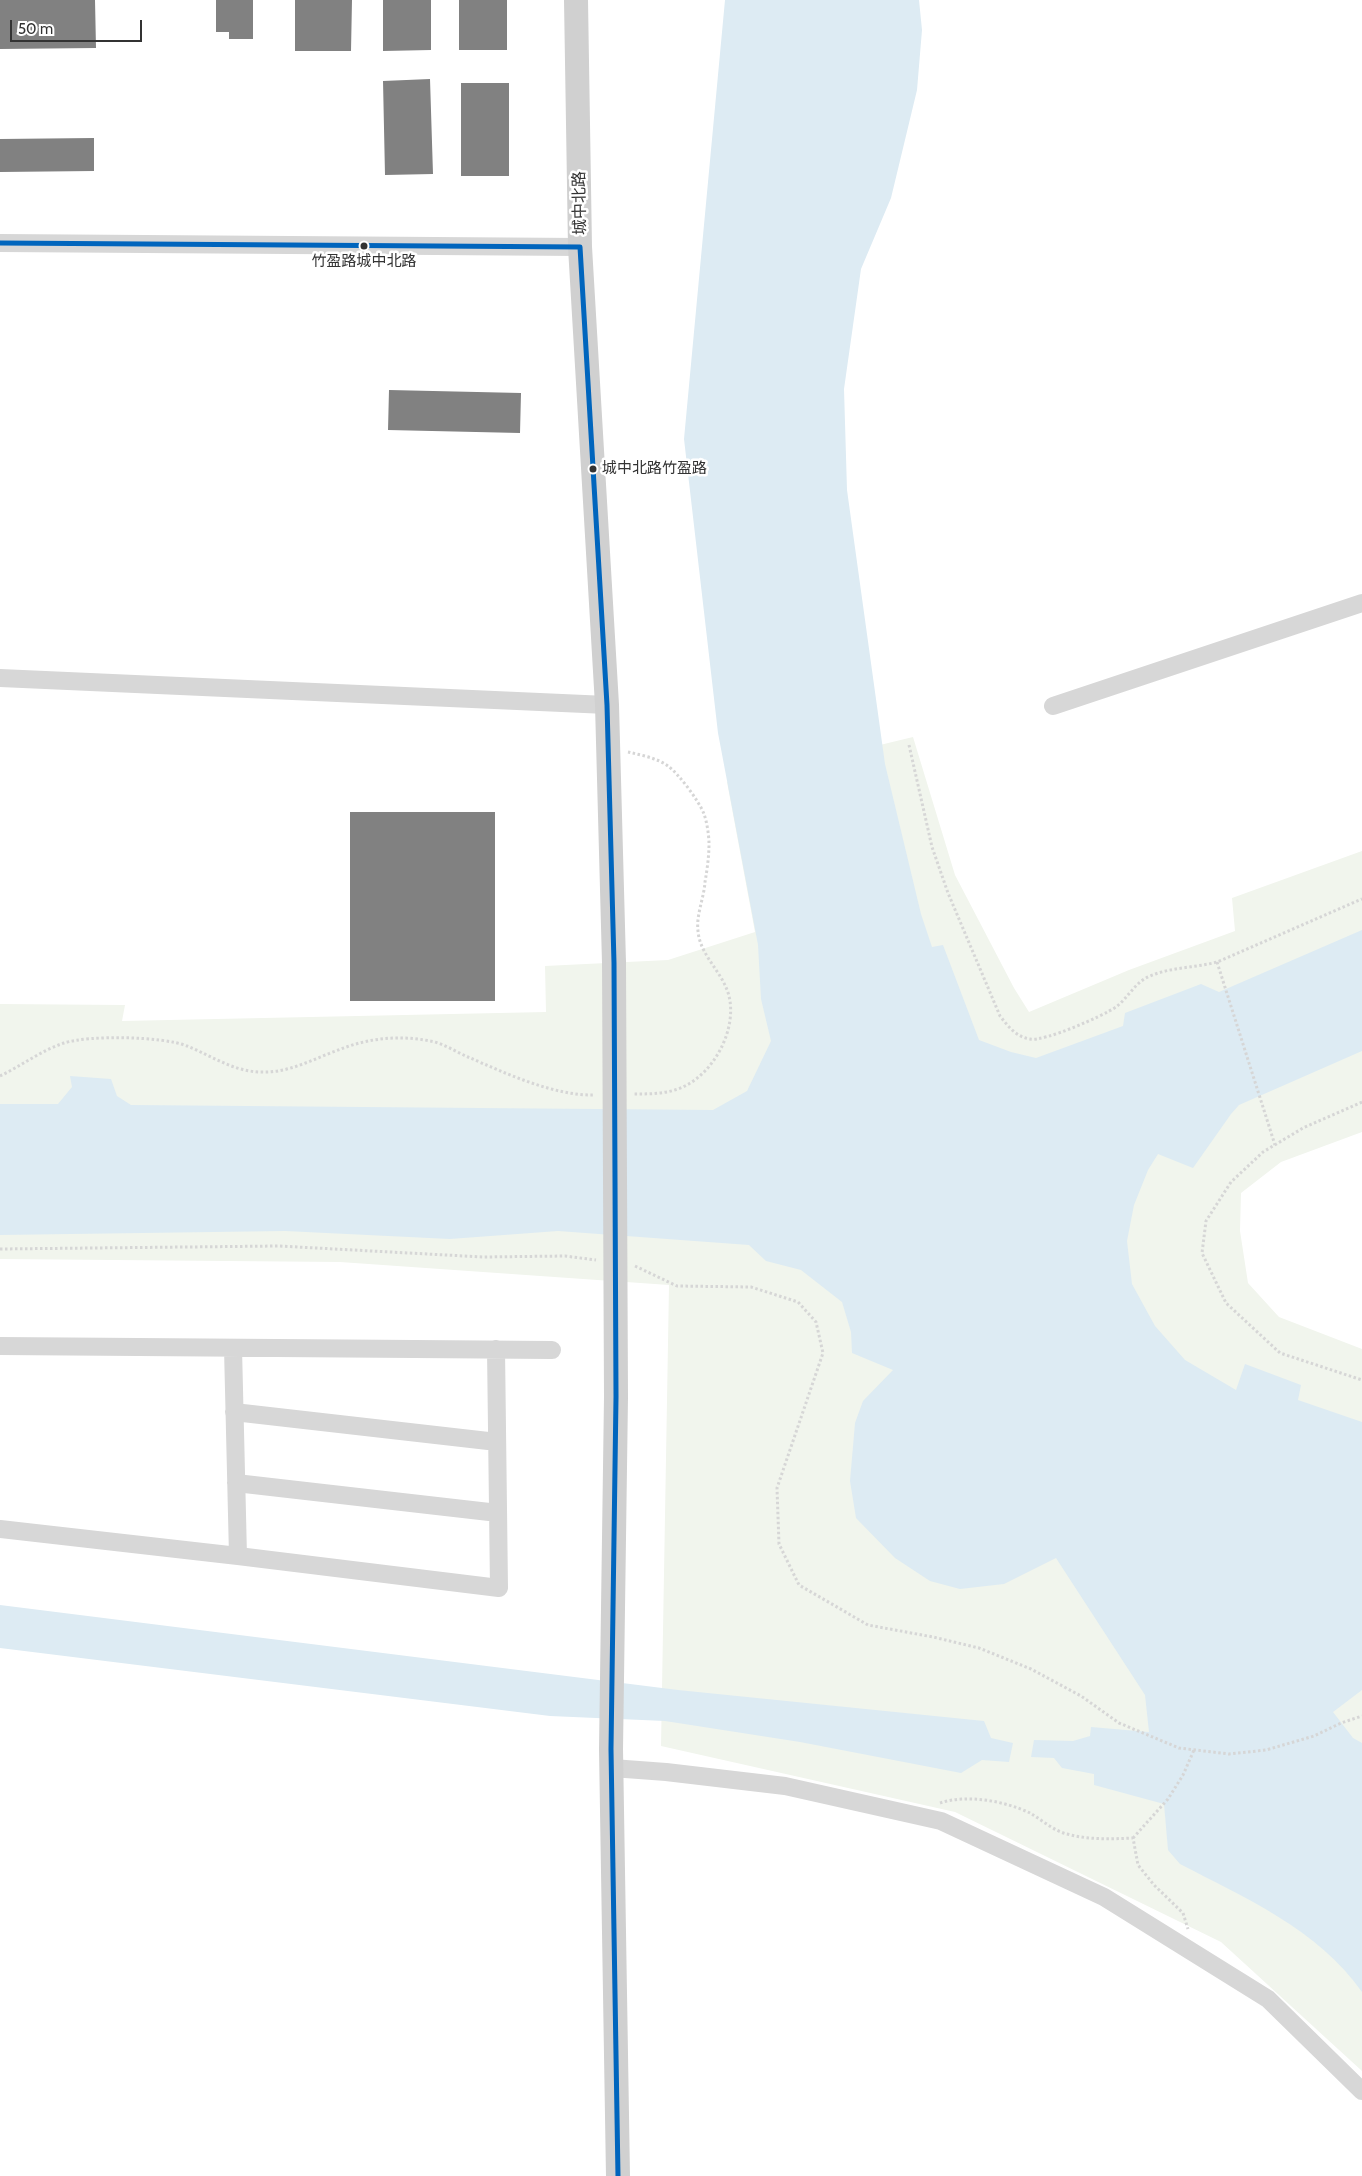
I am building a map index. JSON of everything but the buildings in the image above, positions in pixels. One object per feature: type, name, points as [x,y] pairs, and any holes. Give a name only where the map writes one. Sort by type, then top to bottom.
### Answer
[{"type":"street","name":"城中北路","points":[[576,0],[580,247],[607,705],[614,963],[616,1398],[611,1662],[618,2176]]},
{"type":"street","points":[[0,243],[580,247]]},
{"type":"street","points":[[1053,706],[1362,603]]},
{"type":"street","points":[[0,678],[607,705]]},
{"type":"street","points":[[0,1346],[552,1350]]},
{"type":"street","points":[[233,1348],[238,1556]]},
{"type":"street","points":[[0,1529],[499,1588],[496,1349]]},
{"type":"street","points":[[234,1412],[497,1442]]},
{"type":"street","points":[[236,1483],[498,1513]]},
{"type":"street","points":[[612,1758],[666,1772],[785,1786],[941,1821],[1104,1897],[1268,1999],[1362,2091]]},
{"type":"path","points":[[909,745],[932,847],[948,893],[1000,1016],[1013,1032],[1031,1040],[1051,1035],[1099,1016],[1117,1006],[1133,988],[1148,977],[1174,969],[1198,968],[1217,962],[1362,899]]},
{"type":"path","points":[[608,747],[647,757],[668,766],[686,786],[704,814],[709,844],[705,885],[697,929],[699,942],[721,978],[729,996],[730,1016],[725,1040],[701,1075],[685,1086],[660,1094],[632,1094]]},
{"type":"path","points":[[1217,962],[1275,1145]]},
{"type":"path","points":[[0,1076],[62,1044],[81,1038],[161,1040],[186,1046],[233,1068],[262,1072],[291,1069],[343,1048],[374,1039],[403,1038],[432,1041],[542,1086],[585,1095],[604,1095]]},
{"type":"path","points":[[1362,1102],[1303,1128],[1262,1152],[1231,1182],[1206,1221],[1202,1253],[1226,1303],[1280,1353],[1362,1380]]},
{"type":"path","points":[[1119,1723],[1179,1748],[1228,1754],[1266,1750],[1314,1736],[1341,1723],[1362,1716]]},
{"type":"path","points":[[909,1814],[952,1799],[986,1800],[1029,1813],[1065,1834],[1097,1840],[1133,1838],[1168,1799],[1183,1774],[1194,1750]]},
{"type":"path","points":[[1133,1838],[1138,1864],[1154,1885],[1183,1914],[1197,1955]]},
{"type":"shaded area","points":[[725,0],[919,0],[922,30],[917,90],[891,198],[861,269],[844,389],[847,490],[885,764],[921,914],[932,947],[943,945],[979,1040],[1011,1052],[1036,1058],[1123,1026],[1125,1013],[1201,984],[1219,992],[1362,930],[1362,1051],[1239,1105],[1193,1168],[1158,1154],[1148,1170],[1134,1205],[1127,1241],[1132,1284],[1155,1326],[1185,1360],[1236,1390],[1245,1364],[1301,1385],[1298,1400],[1362,1422],[1362,1690],[1333,1712],[1353,1738],[1362,1743],[1362,1992],[1324,1950],[1302,1933],[1255,1903],[1180,1864],[1168,1850],[1164,1804],[1094,1785],[1094,1774],[1062,1768],[1054,1758],[1031,1757],[1034,1740],[1073,1741],[1090,1736],[1091,1727],[1149,1732],[1145,1695],[1056,1558],[1004,1584],[960,1589],[930,1581],[895,1558],[856,1518],[850,1481],[855,1423],[863,1401],[893,1370],[852,1353],[851,1332],[842,1302],[801,1270],[766,1261],[749,1245],[558,1231],[450,1239],[285,1231],[0,1235],[0,1104],[58,1104],[72,1087],[70,1076],[111,1079],[117,1096],[131,1105],[713,1110],[747,1091],[771,1041],[761,999],[758,945],[718,733],[684,439]]},
{"type":"shaded area","points":[[913,737],[955,875],[1014,988],[1029,1012],[1129,970],[1235,931],[1232,898],[1362,851],[1362,1132],[1281,1162],[1241,1193],[1240,1231],[1248,1283],[1279,1317],[1362,1349],[1362,2071],[1221,1942],[955,1812],[661,1746],[669,1285],[340,1262],[0,1259],[0,1004],[125,1005],[122,1021],[546,1012],[545,966],[668,960],[755,932],[727,782]]},
{"type":"shaded area","points":[[0,1605],[678,1690],[984,1721],[991,1738],[1013,1743],[1009,1762],[982,1760],[961,1773],[800,1742],[665,1721],[550,1716],[0,1648]]},
{"type":"transit line","points":[[0,243],[580,247]]},
{"type":"transit line","points":[[580,247],[607,705],[614,963],[616,1397],[611,1749],[618,2176]]},
{"type":"place","name":"竹盈路城中北路","points":[[364,246]]},
{"type":"place","name":"城中北路竹盈路","points":[[593,469]]}]
